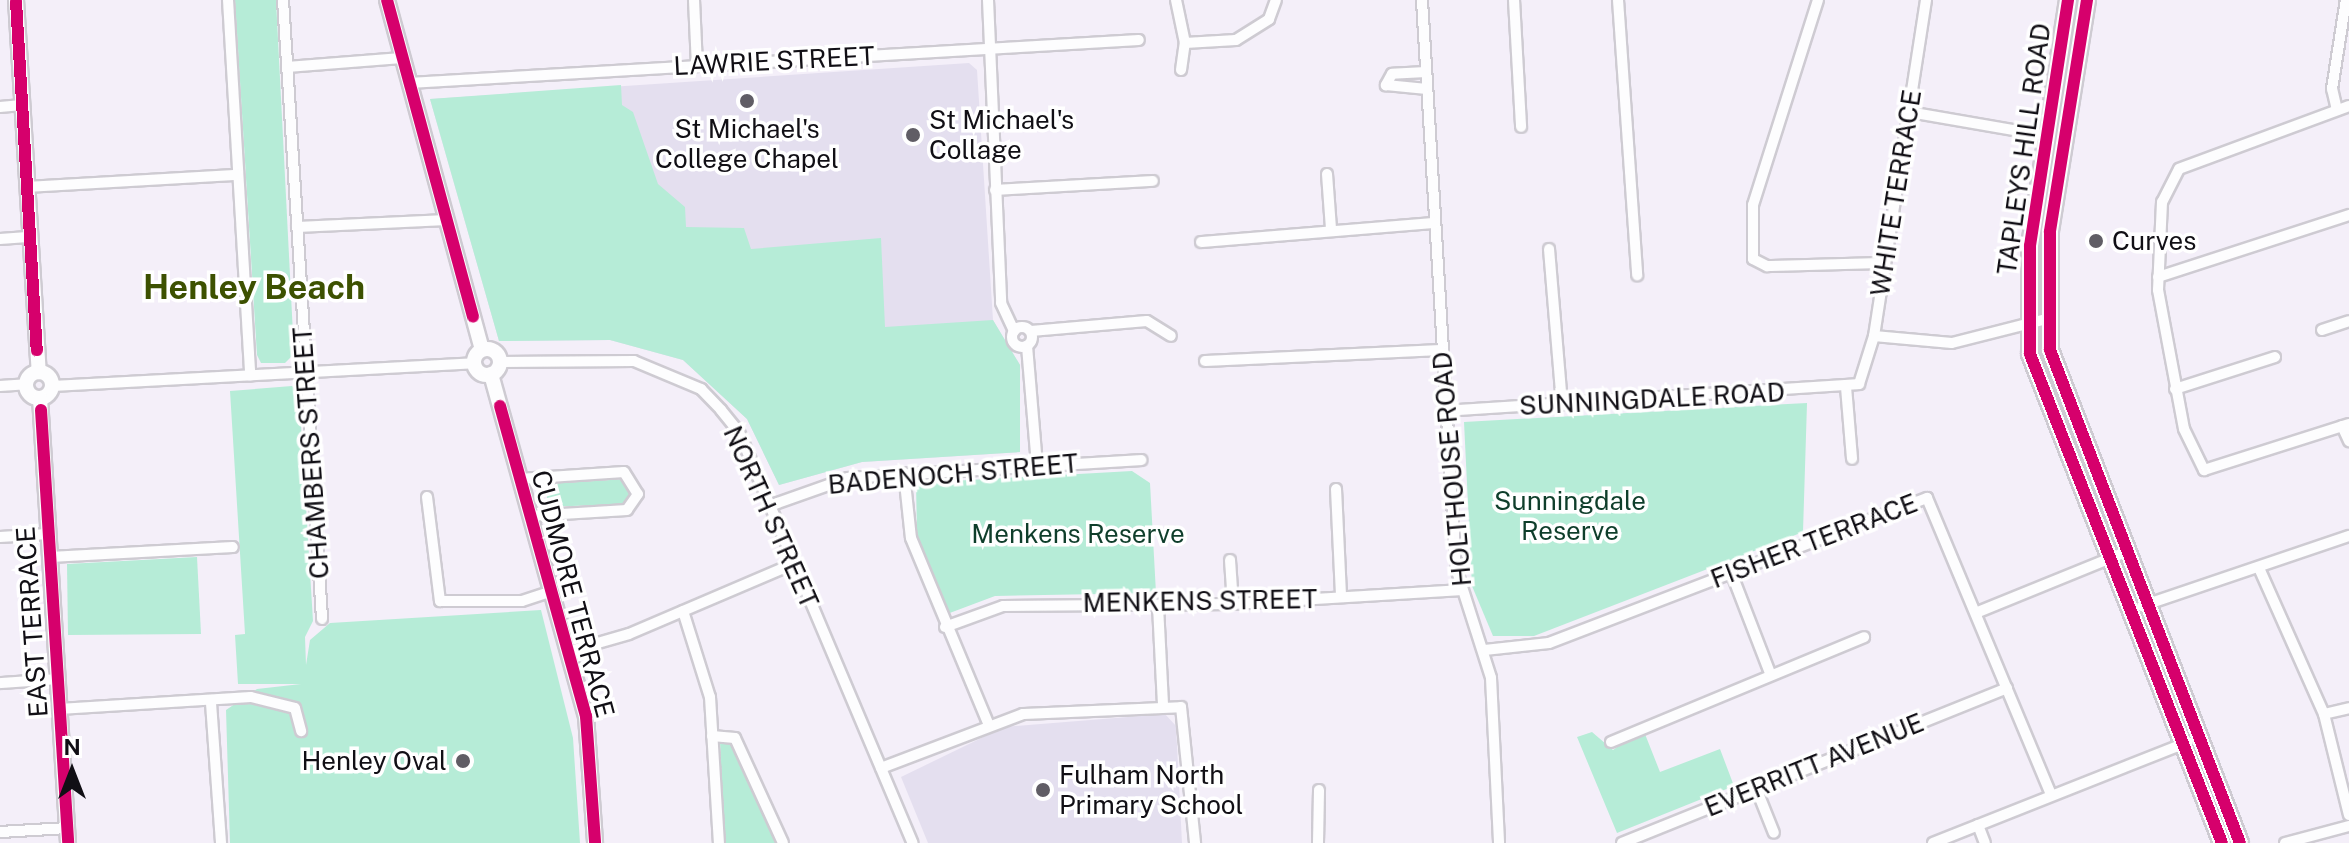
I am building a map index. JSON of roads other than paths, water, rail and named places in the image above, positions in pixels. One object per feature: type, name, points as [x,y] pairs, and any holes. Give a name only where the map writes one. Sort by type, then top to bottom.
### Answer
[{"type":"main road","name":"TAPLEYS HILL ROAD","points":[[2068,0],[2025,322],[2037,382],[2115,557],[2144,605],[2240,843]]},
{"type":"main road","name":"TAPLEYS HILL ROAD","points":[[2087,0],[2050,232],[2046,319],[2057,378],[2115,557],[2128,612],[2222,843]]},
{"type":"street","points":[[16,0],[39,372],[53,386]]},
{"type":"street","points":[[228,0],[250,375]]},
{"type":"street","name":"CHAMBERS STREET","points":[[283,0],[322,619]]},
{"type":"street","points":[[387,0],[482,349],[495,368]]},
{"type":"street","points":[[694,0],[697,65]]},
{"type":"street","points":[[988,0],[1002,314],[1014,331],[1013,343],[1027,346]]},
{"type":"street","points":[[1176,0],[1185,43],[1181,70]]},
{"type":"street","name":"HOLTHOUSE ROAD","points":[[1422,0],[1444,411],[1459,590],[1485,650],[1499,843]]},
{"type":"street","points":[[1514,0],[1521,127]]},
{"type":"street","points":[[1618,0],[1637,275]]},
{"type":"street","points":[[1818,0],[1753,205],[1753,259],[1767,266],[1885,263]]},
{"type":"street","name":"WHITE TERRACE","points":[[1859,384],[1874,336],[1926,0]]},
{"type":"street","points":[[2337,110],[2332,89],[2346,0]]},
{"type":"street","points":[[1185,43],[1236,40],[1276,6]]},
{"type":"street","name":"LAWRIE STREET","points":[[409,83],[1139,40]]},
{"type":"street","points":[[287,67],[402,58]]},
{"type":"street","points":[[1426,72],[1392,74],[1386,85],[1427,89]]},
{"type":"street","points":[[0,107],[22,105]]},
{"type":"street","points":[[2349,106],[2179,169],[2162,202],[2158,277],[2175,389],[2204,470],[2346,425],[2349,441]]},
{"type":"street","points":[[1909,112],[2048,136]]},
{"type":"street","points":[[1327,174],[1331,229]]},
{"type":"street","points":[[27,187],[238,175]]},
{"type":"street","points":[[995,190],[1153,181]]},
{"type":"street","points":[[2158,277],[2349,215]]},
{"type":"street","points":[[297,227],[447,220]]},
{"type":"street","points":[[1201,242],[1434,223]]},
{"type":"street","points":[[0,239],[31,237]]},
{"type":"street","points":[[1549,249],[1562,404]]},
{"type":"street","points":[[1874,336],[1952,343],[2046,319]]},
{"type":"street","points":[[1014,331],[1147,321],[1171,336]]},
{"type":"street","points":[[2322,330],[2349,321]]},
{"type":"street","points":[[1031,331],[1027,346],[1037,465]]},
{"type":"street","points":[[473,363],[482,349]]},
{"type":"street","points":[[1205,361],[1441,350]]},
{"type":"street","points":[[2175,389],[2275,357]]},
{"type":"street","name":"NORTH STREET","points":[[495,368],[634,361],[701,389],[739,432],[913,843]]},
{"type":"street","points":[[26,384],[40,398],[53,386],[473,363],[495,368]]},
{"type":"street","name":"CUDMORE TERRACE","points":[[495,368],[519,479],[586,716],[595,843]]},
{"type":"street","points":[[0,386],[26,384],[39,372]]},
{"type":"street","name":"SUNNINGDALE ROAD","points":[[1444,411],[1859,384]]},
{"type":"street","points":[[1846,387],[1852,459]]},
{"type":"street","name":"EAST TERRACE","points":[[40,398],[67,836]]},
{"type":"street","name":"BADENOCH STREET","points":[[769,506],[831,481],[904,473],[1141,460]]},
{"type":"street","points":[[519,479],[624,472],[638,494],[627,510],[529,516]]},
{"type":"street","points":[[904,473],[906,523],[945,627],[988,723]]},
{"type":"street","points":[[1336,489],[1341,597]]},
{"type":"street","points":[[427,497],[440,601],[522,601],[552,591]]},
{"type":"street","name":"FISHER TERRACE","points":[[1485,650],[1549,643],[1927,498],[1978,612],[2051,795]]},
{"type":"street","points":[[0,537],[48,534]]},
{"type":"street","points":[[2128,612],[2349,536]]},
{"type":"street","points":[[50,557],[233,547]]},
{"type":"street","points":[[1978,612],[2115,557]]},
{"type":"street","points":[[1230,560],[1233,604]]},
{"type":"street","points":[[570,651],[683,611],[793,564]]},
{"type":"street","points":[[2259,568],[2324,714],[2349,815]]},
{"type":"street","points":[[1731,572],[1770,673]]},
{"type":"street","name":"MENKENS STREET","points":[[945,627],[1003,606],[1233,604],[1459,590]]},
{"type":"street","points":[[1158,606],[1163,705]]},
{"type":"street","points":[[683,611],[703,661],[719,843]]},
{"type":"street","points":[[1611,742],[1770,673],[1864,637]]},
{"type":"street","points":[[0,683],[57,679]]},
{"type":"street","name":"EVERRITT AVENUE","points":[[1622,843],[2007,688]]},
{"type":"street","points":[[59,709],[211,703],[227,697],[285,702],[295,708],[301,731]]},
{"type":"street","points":[[211,703],[221,843]]},
{"type":"street","points":[[881,768],[988,723],[1163,705],[1181,707],[1195,843]]},
{"type":"street","points":[[2324,714],[2349,708]]},
{"type":"street","points":[[712,736],[735,738],[783,843]]},
{"type":"street","points":[[1933,843],[2199,738]]},
{"type":"street","points":[[1756,788],[1774,833]]},
{"type":"street","points":[[1318,843],[1319,790]]},
{"type":"street","points":[[1978,825],[1985,843]]},
{"type":"street","points":[[2285,843],[2349,826]]},
{"type":"street","points":[[0,832],[67,836]]},
{"type":"place","name":"St Michael's College Chapel","points":[[747,101]]},
{"type":"place","name":"St Michael's Collage","points":[[913,135]]},
{"type":"place","name":"Curves","points":[[2096,241]]},
{"type":"place","name":"Henley Oval","points":[[463,761]]},
{"type":"place","name":"Fulham North Primary School","points":[[1043,790]]},
{"type":"district","name":"Henley Beach","points":[[254,288]]},
{"type":"park label","name":"Sunningdale Reserve","points":[[1570,516]]},
{"type":"park label","name":"Menkens Reserve","points":[[1078,534]]}]
